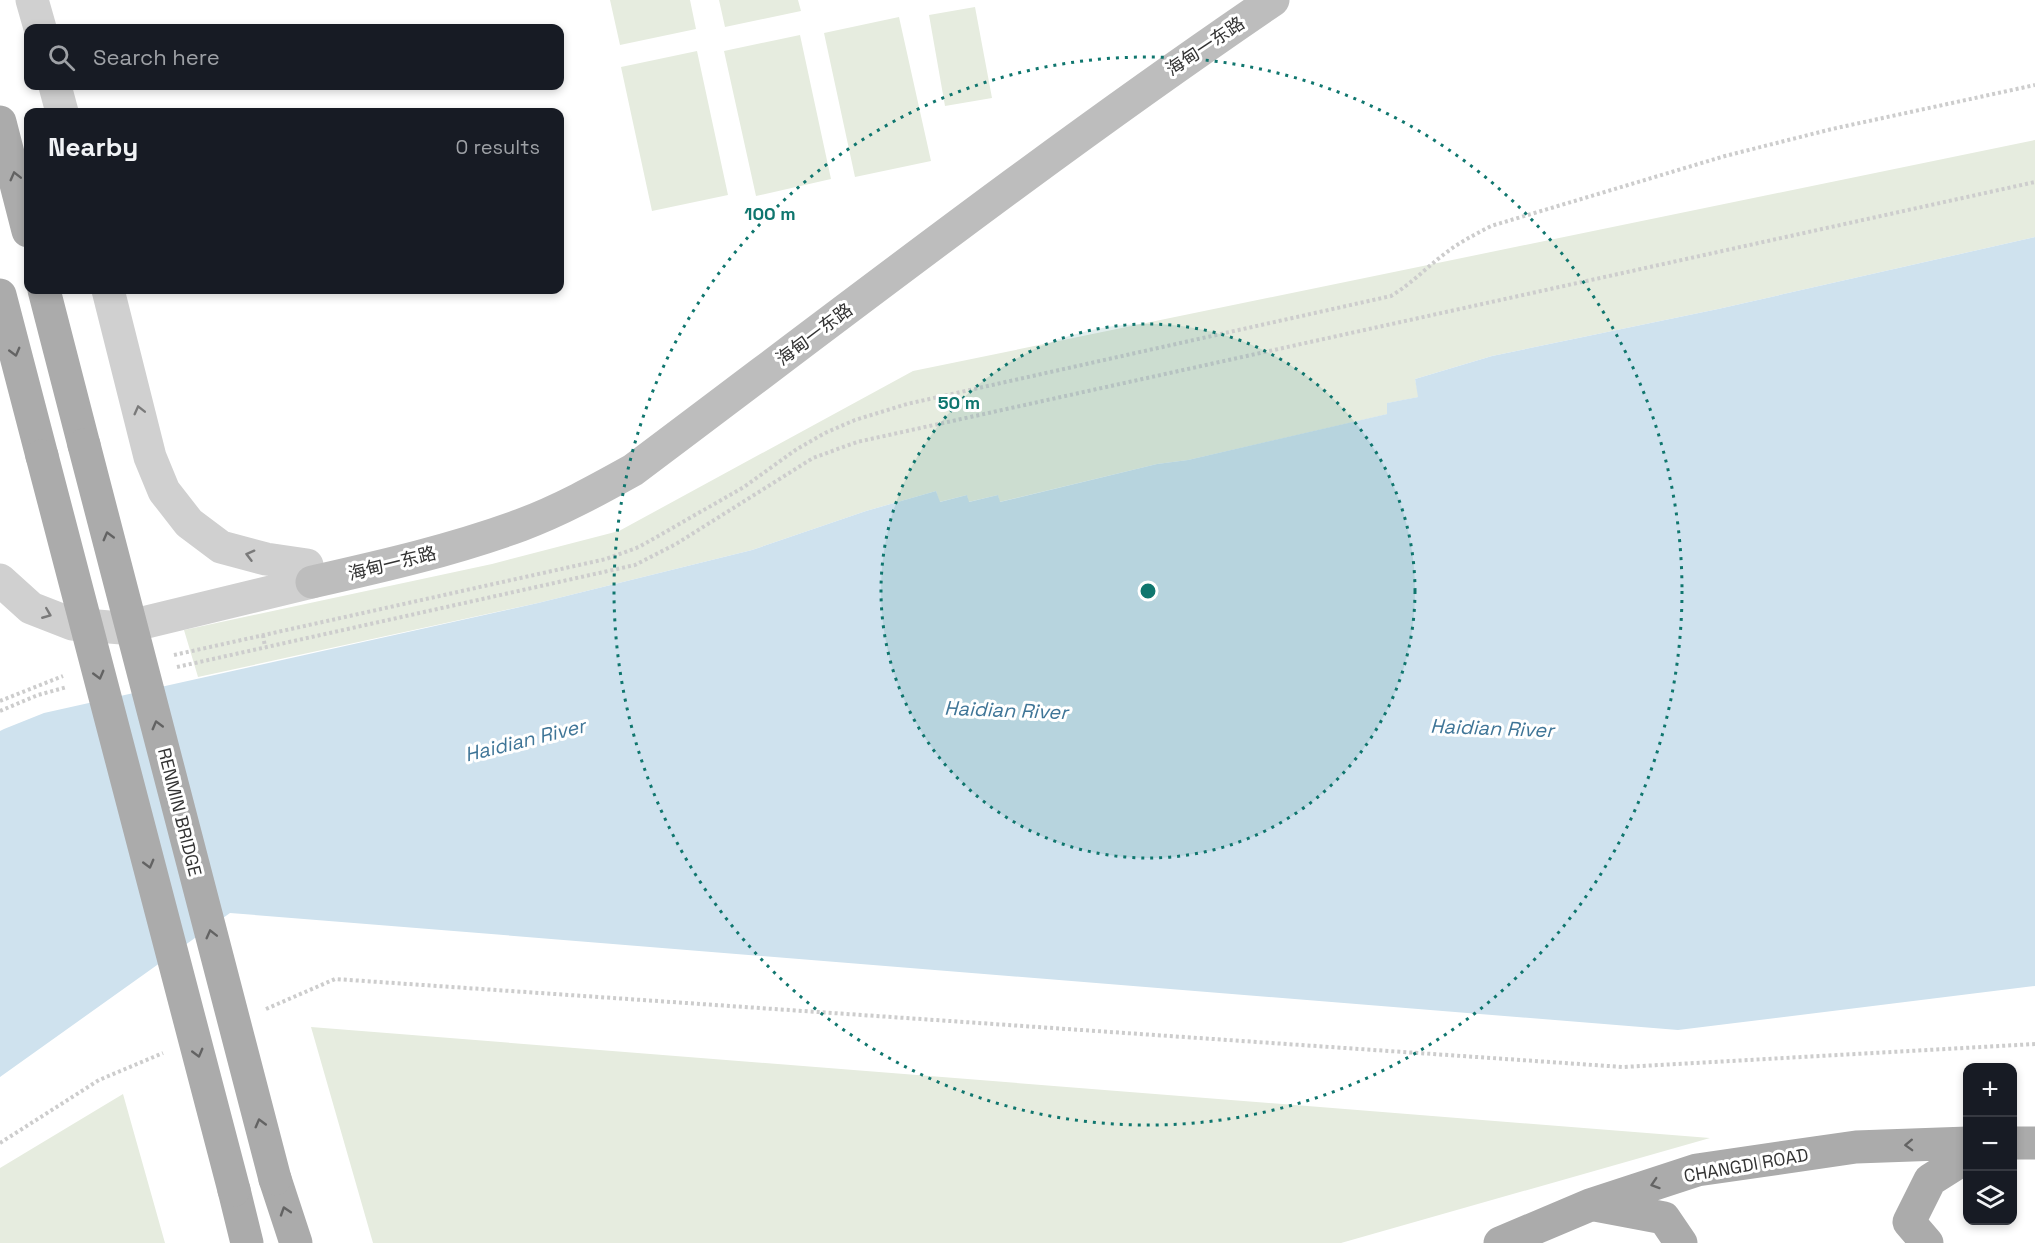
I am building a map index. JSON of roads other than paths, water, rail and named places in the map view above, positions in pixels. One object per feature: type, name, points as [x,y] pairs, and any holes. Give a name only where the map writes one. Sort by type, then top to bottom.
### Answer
[{"type":"main road","name":"海甸一东路","points":[[310,573],[469,525],[516,508],[568,486],[624,456],[1142,66],[1240,0]]},
{"type":"main road","name":"海甸一东路","points":[[310,573],[422,556],[474,542],[578,501],[633,470],[1046,160],[1154,81],[1273,0]]},
{"type":"main road","points":[[0,122],[24,215]]},
{"type":"main road","name":"RENMIN BRIDGE","points":[[45,294],[275,1179],[296,1243]]},
{"type":"main road","points":[[0,295],[247,1243]]},
{"type":"main road","name":"CHANGDI ROAD","points":[[1500,1243],[1590,1205],[1697,1170],[1856,1147],[1963,1143]]},
{"type":"main road","points":[[2017,1143],[2035,1143]]},
{"type":"main road","points":[[1927,1243],[1909,1222],[1930,1180],[1963,1159]]},
{"type":"main road","points":[[1590,1205],[1664,1218],[1681,1243]]},
{"type":"street","points":[[32,0],[39,24]]},
{"type":"street","points":[[56,90],[61,108]]},
{"type":"street","points":[[109,294],[150,457],[164,491],[189,523],[221,547],[310,573]]},
{"type":"street","points":[[0,580],[31,608],[72,624],[122,628],[310,573]]},
{"type":"water","name":"Haidian River","points":[[2035,237],[2035,986],[1678,1030],[230,913],[0,1077],[0,731],[4,729],[44,713],[538,603],[752,550],[866,511],[936,491],[940,502],[967,495],[969,502],[998,495],[1000,502],[1157,464],[1188,460],[1387,414],[1387,403],[1418,397],[1415,379],[1492,356],[1718,309]]}]
